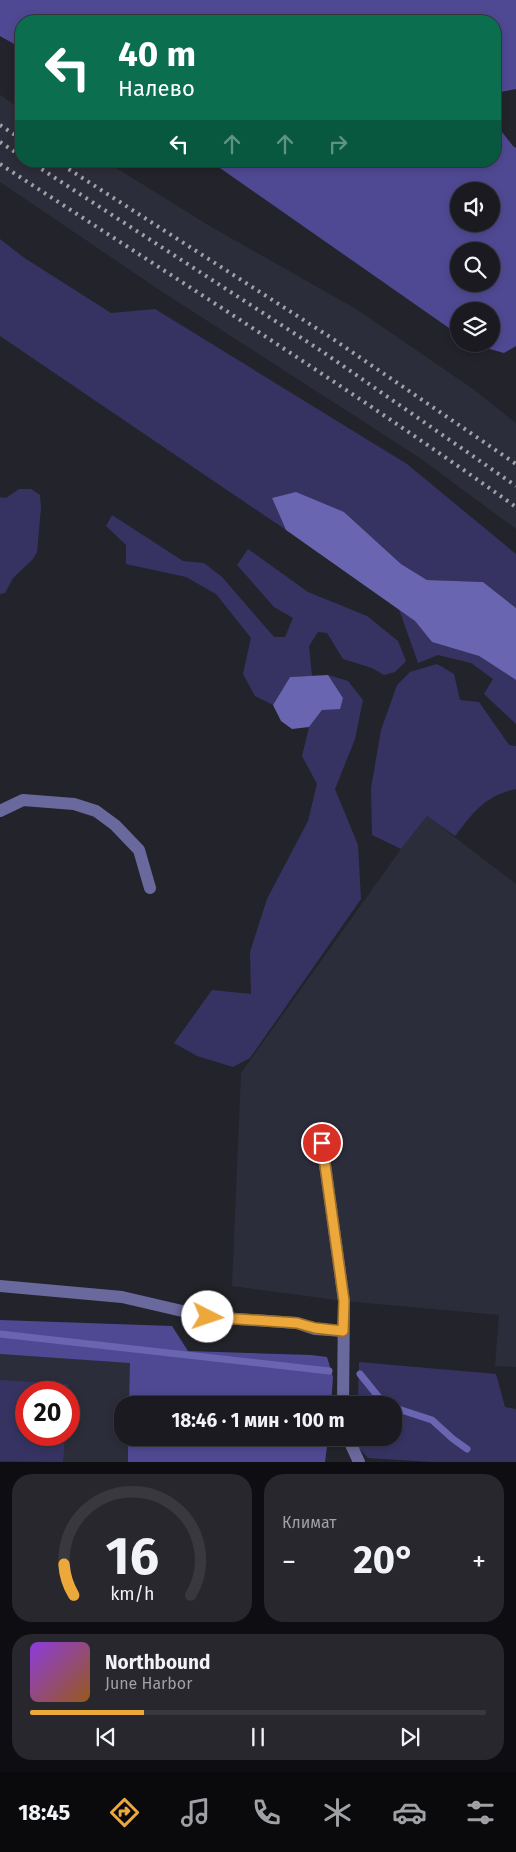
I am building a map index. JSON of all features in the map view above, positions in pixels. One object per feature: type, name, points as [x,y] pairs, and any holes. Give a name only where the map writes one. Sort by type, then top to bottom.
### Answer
[{"type":"street","points":[[0,811],[23,800],[74,804],[96,810],[115,825],[139,850],[150,888]]},
{"type":"street","points":[[322,1143],[344,1301],[343,1396]]},
{"type":"street","points":[[0,1286],[122,1297],[208,1317],[297,1323],[315,1328],[343,1331]]},
{"type":"street","points":[[352,1446],[359,1462]]},
{"type":"shaded area","points":[[0,0],[516,0],[516,89],[501,92],[501,15],[15,15],[15,45],[0,36]]},
{"type":"shaded area","points":[[0,95],[15,105],[15,167],[115,167],[208,225],[356,309],[473,389],[516,423],[516,529],[420,458],[164,293],[0,182]]},
{"type":"shaded area","points":[[501,131],[516,148],[516,346],[504,353],[500,352],[500,302],[450,302],[450,329],[219,167],[501,167]]},
{"type":"shaded area","points":[[0,239],[23,257],[111,313],[155,309],[407,464],[516,554],[516,608],[483,582],[427,580],[401,564],[344,512],[272,498],[286,530],[0,336]]},
{"type":"shaded area","points":[[19,489],[31,489],[40,495],[41,508],[37,552],[33,559],[13,578],[5,593],[0,594],[0,497],[6,498]]},
{"type":"shaded area","points":[[296,492],[344,512],[401,564],[427,580],[483,582],[516,608],[516,680],[479,656],[432,642],[415,621],[286,530],[272,498]]},
{"type":"shaded area","points":[[112,515],[183,561],[204,563],[222,577],[274,637],[285,637],[293,618],[274,607],[237,565],[248,549],[308,592],[367,616],[398,641],[406,661],[395,672],[384,675],[372,668],[343,659],[327,633],[318,632],[309,646],[312,676],[290,677],[273,705],[255,696],[243,674],[251,638],[216,594],[186,577],[126,564],[126,545],[106,526]]},
{"type":"shaded area","points":[[399,609],[415,621],[432,642],[479,656],[516,680],[516,724],[484,694],[493,679],[471,663],[438,655],[418,663]]},
{"type":"shaded area","points":[[437,664],[454,674],[460,700],[479,702],[509,745],[516,746],[516,789],[496,796],[481,806],[455,836],[427,816],[401,849],[372,835],[371,788],[381,730],[397,685],[410,672]]},
{"type":"shaded area","points":[[328,675],[348,681],[363,700],[355,739],[335,789],[358,845],[361,899],[250,1058],[233,1067],[197,1056],[174,1043],[212,990],[251,994],[250,952],[267,899],[308,821],[317,784],[302,756],[309,727],[322,710],[343,698]]},
{"type":"shaded area","points":[[328,675],[343,698],[340,709],[322,710],[309,727],[292,729],[281,721],[273,705],[290,677]]},
{"type":"shaded area","points":[[427,816],[516,884],[516,1367],[495,1366],[499,1315],[344,1301],[232,1286],[241,1073],[401,849]]},
{"type":"shaded area","points":[[0,1320],[172,1326],[188,1351],[327,1357],[333,1377],[332,1396],[129,1396],[130,1363],[0,1354]]},
{"type":"shaded area","points":[[0,1354],[142,1363],[290,1396],[114,1396],[114,1446],[327,1446],[325,1462],[0,1462]]},
{"type":"shaded area","points":[[359,1362],[496,1374],[505,1407],[516,1409],[516,1462],[432,1462],[368,1458],[357,1446],[402,1446],[402,1396],[358,1396]]},
{"type":"shaded area","points":[[0,1380],[17,1381],[15,1381],[15,1446],[64,1446],[63,1462],[0,1461]]},
{"type":"shaded area","points":[[128,1446],[327,1446],[325,1462],[128,1462]]},
{"type":"waterway","points":[[0,1334],[329,1371]]},
{"type":"waterway","points":[[360,1374],[378,1396]]},
{"type":"waterway","points":[[402,1410],[432,1420],[467,1449]]},
{"type":"railway","points":[[0,125],[15,135]]},
{"type":"railway","points":[[0,142],[15,152]]},
{"type":"railway","points":[[0,164],[325,376],[516,507]]},
{"type":"railway","points":[[38,167],[323,352],[516,486]]},
{"type":"railway","points":[[65,167],[330,337],[516,464]]},
{"type":"route","points":[[208,1317],[297,1323],[315,1328],[343,1331],[344,1301],[322,1143]]}]
